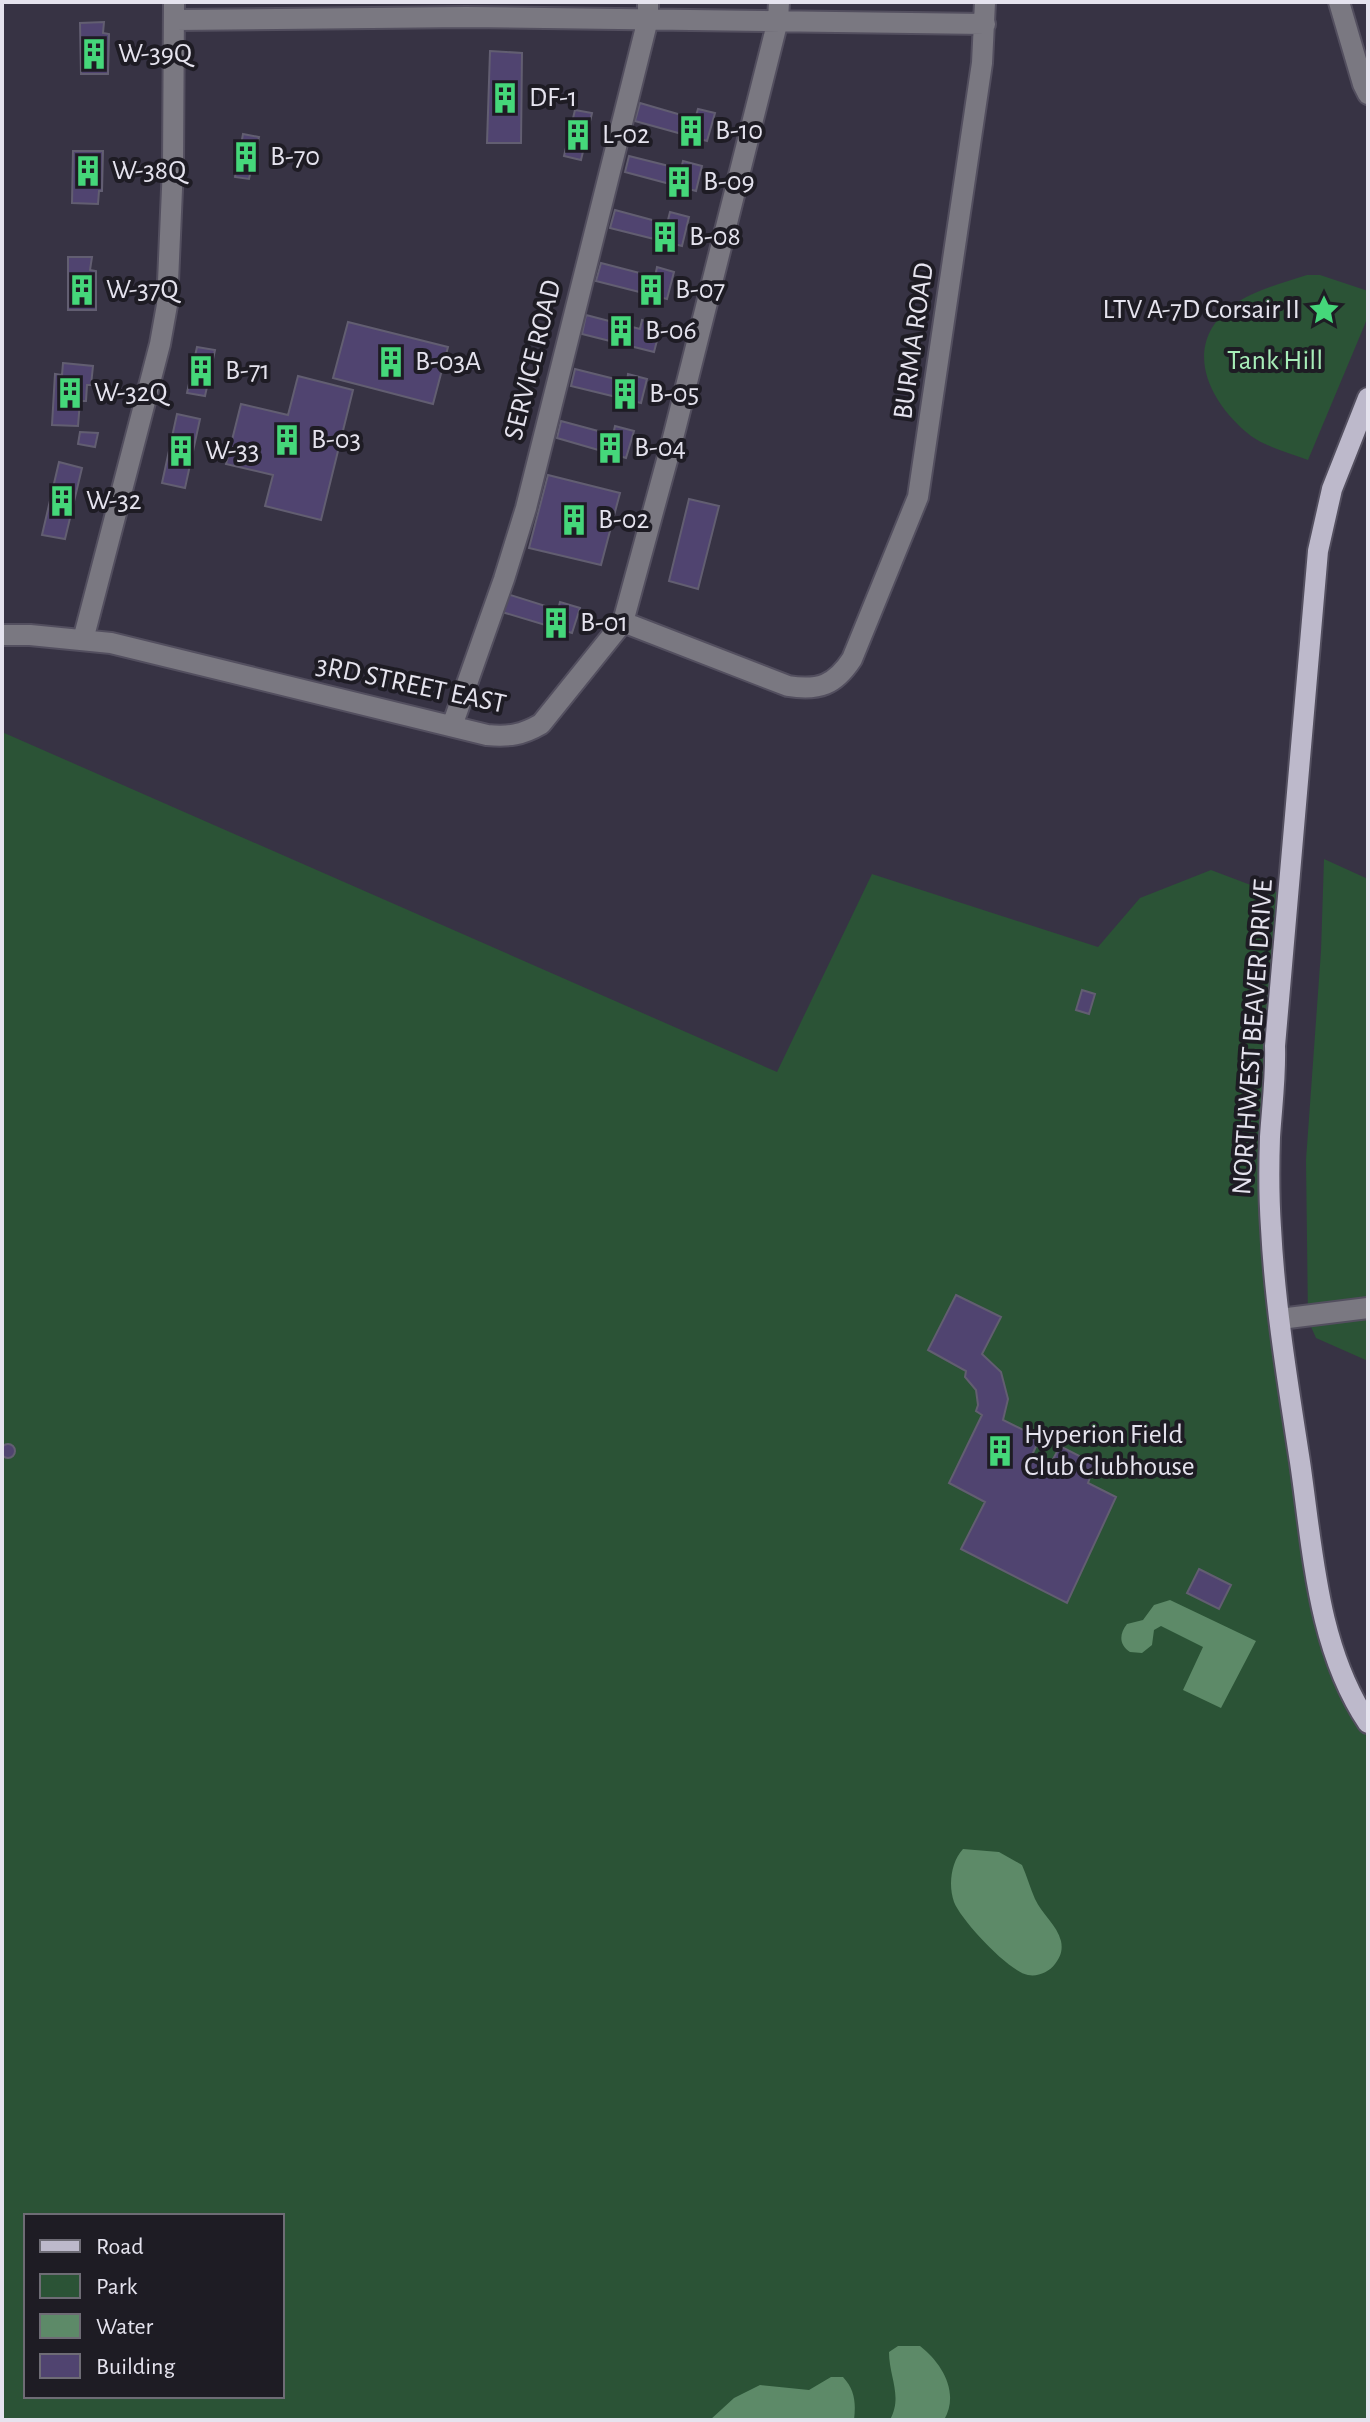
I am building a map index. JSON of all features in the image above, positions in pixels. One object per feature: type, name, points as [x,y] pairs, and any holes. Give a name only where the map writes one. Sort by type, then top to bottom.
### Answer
[{"type":"main road","name":"NORTHWEST BEAVER DRIVE","points":[[1368,398],[1332,489],[1318,551],[1275,1046],[1270,1138],[1271,1228],[1280,1319],[1320,1595],[1333,1653],[1344,1681],[1368,1723]]},
{"type":"street","name":"BURMA ROAD","points":[[623,622],[788,686],[807,689],[827,685],[842,673],[852,659],[918,497],[966,172],[985,24],[985,2]]},
{"type":"street","points":[[1339,2],[1355,61],[1368,94]]},
{"type":"street","name":"SERVICE ROAD","points":[[452,726],[526,508],[648,10]]},
{"type":"street","points":[[83,640],[160,344],[167,305],[173,166],[174,11],[779,11],[985,24]]},
{"type":"street","points":[[623,622],[668,457],[779,11]]},
{"type":"street","name":"3RD STREET EAST","points":[[2,635],[111,643],[507,737],[525,733],[541,724],[623,622]]},
{"type":"street","points":[[1280,1319],[1368,1308]]},
{"type":"green space","name":"Tank Hill","points":[[1307,275],[1320,275],[1368,291],[1365,324],[1308,460],[1264,443],[1236,423],[1213,391],[1206,374],[1204,356],[1207,339],[1216,322],[1232,306],[1259,291]]},
{"type":"green space","points":[[2,732],[777,1072],[872,874],[1098,947],[1140,898],[1211,870],[1281,893],[1261,1138],[1260,1220],[1267,1291],[1298,1501],[1360,1725],[1368,1737],[1368,2420],[2,2420]]},
{"type":"green space","points":[[1324,859],[1368,879],[1368,1361],[1316,1338],[1308,1320],[1306,1160],[1321,951]]},
{"type":"water","points":[[1170,1600],[1256,1641],[1221,1708],[1183,1690],[1203,1647],[1161,1626],[1154,1630],[1152,1645],[1142,1653],[1130,1652],[1122,1643],[1127,1624],[1143,1620],[1154,1605]]},
{"type":"water","points":[[963,1849],[999,1852],[1022,1865],[1035,1899],[1061,1941],[1060,1956],[1050,1969],[1036,1975],[1019,1971],[986,1944],[958,1910],[951,1888],[952,1874]]},
{"type":"water","points":[[898,2346],[920,2346],[941,2370],[950,2399],[944,2420],[890,2420],[895,2395],[889,2352]]},
{"type":"water","points":[[831,2377],[843,2377],[850,2387],[855,2402],[854,2420],[710,2420],[734,2398],[760,2385],[809,2390]]},
{"type":"building","name":"W-39Q","points":[[104,22],[103,33],[109,34],[108,74],[81,74],[80,23]]},
{"type":"building","name":"DF-1","points":[[490,51],[522,53],[521,143],[487,143]]},
{"type":"building","name":"B-10","points":[[640,103],[695,119],[698,109],[715,113],[707,141],[635,121]]},
{"type":"building","name":"L-02","points":[[575,110],[592,113],[581,160],[564,156]]},
{"type":"building","name":"B-70","points":[[243,134],[259,137],[249,179],[235,177]]},
{"type":"building","name":"W-38Q","points":[[73,151],[103,151],[102,191],[99,191],[98,204],[72,203]]},
{"type":"building","name":"B-09","points":[[629,156],[681,169],[683,161],[702,166],[696,191],[625,172]]},
{"type":"building","name":"B-08","points":[[615,210],[667,224],[670,212],[689,217],[682,246],[610,228]]},
{"type":"building","name":"W-37Q","points":[[68,257],[92,257],[90,270],[96,271],[96,310],[68,310]]},
{"type":"building","name":"B-07","points":[[601,263],[655,277],[657,267],[674,272],[667,299],[596,281]]},
{"type":"building","name":"B-06","points":[[586,315],[640,329],[642,320],[661,325],[654,352],[582,334]]},
{"type":"building","name":"B-03A","points":[[348,322],[448,347],[433,404],[333,378]]},
{"type":"building","name":"B-71","points":[[197,347],[215,350],[205,396],[187,393]]},
{"type":"building","name":"W-32Q","points":[[63,363],[93,366],[86,401],[80,401],[78,426],[52,425],[55,374],[62,375]]},
{"type":"building","name":"B-05","points":[[575,369],[627,382],[628,374],[647,379],[641,403],[571,386]]},
{"type":"building","name":"B-03","points":[[298,376],[353,390],[321,520],[265,506],[273,475],[226,464],[241,404],[288,415]]},
{"type":"building","name":"W-33","points":[[177,414],[200,419],[185,488],[162,483]]},
{"type":"building","name":"B-04","points":[[561,421],[613,435],[615,426],[634,431],[626,458],[557,438]]},
{"type":"building","points":[[80,432],[98,433],[95,447],[78,444]]},
{"type":"building","name":"W-32","points":[[59,462],[82,468],[65,539],[42,535]]},
{"type":"building","name":"B-02","points":[[548,475],[620,493],[601,565],[529,548]]},
{"type":"building","points":[[689,499],[719,506],[698,589],[669,581]]},
{"type":"building","name":"B-01","points":[[507,594],[558,610],[560,602],[580,608],[572,633],[502,612]]},
{"type":"building","points":[[1082,990],[1095,994],[1089,1014],[1076,1010]]},
{"type":"building","name":"Hyperion Field Club Clubhouse","points":[[956,1295],[1001,1317],[982,1354],[1001,1372],[1008,1399],[1003,1420],[1040,1438],[1032,1455],[1051,1463],[1060,1446],[1095,1464],[1088,1483],[1116,1497],[1067,1603],[961,1549],[985,1502],[949,1483],[982,1415],[976,1411],[976,1390],[965,1377],[966,1371],[928,1350]]},
{"type":"building","points":[[8,1444],[15,1451],[8,1458],[1,1451]]},
{"type":"building","points":[[1199,1569],[1231,1585],[1219,1609],[1187,1593]]},
{"type":"place","name":"W-39Q","points":[[94,54]]},
{"type":"place","name":"DF-1","points":[[505,98]]},
{"type":"place","name":"B-10","points":[[691,131]]},
{"type":"place","name":"L-02","points":[[578,135]]},
{"type":"place","name":"B-70","points":[[246,157]]},
{"type":"place","name":"W-38Q","points":[[88,171]]},
{"type":"place","name":"B-09","points":[[679,182]]},
{"type":"place","name":"B-08","points":[[665,237]]},
{"type":"place","name":"W-37Q","points":[[82,290]]},
{"type":"place","name":"B-07","points":[[651,290]]},
{"type":"place","name":"LTV A-7D Corsair II","points":[[1324,310]]},
{"type":"place","name":"B-06","points":[[621,331]]},
{"type":"place","name":"B-03A","points":[[391,362]]},
{"type":"place","name":"B-71","points":[[201,371]]},
{"type":"place","name":"W-32Q","points":[[70,393]]},
{"type":"place","name":"B-05","points":[[625,394]]},
{"type":"place","name":"B-03","points":[[287,440]]},
{"type":"place","name":"B-04","points":[[610,448]]},
{"type":"place","name":"W-33","points":[[181,451]]},
{"type":"place","name":"W-32","points":[[62,501]]},
{"type":"place","name":"B-02","points":[[574,520]]},
{"type":"place","name":"B-01","points":[[556,623]]},
{"type":"place","name":"Hyperion Field Club Clubhouse","points":[[1000,1451]]}]
